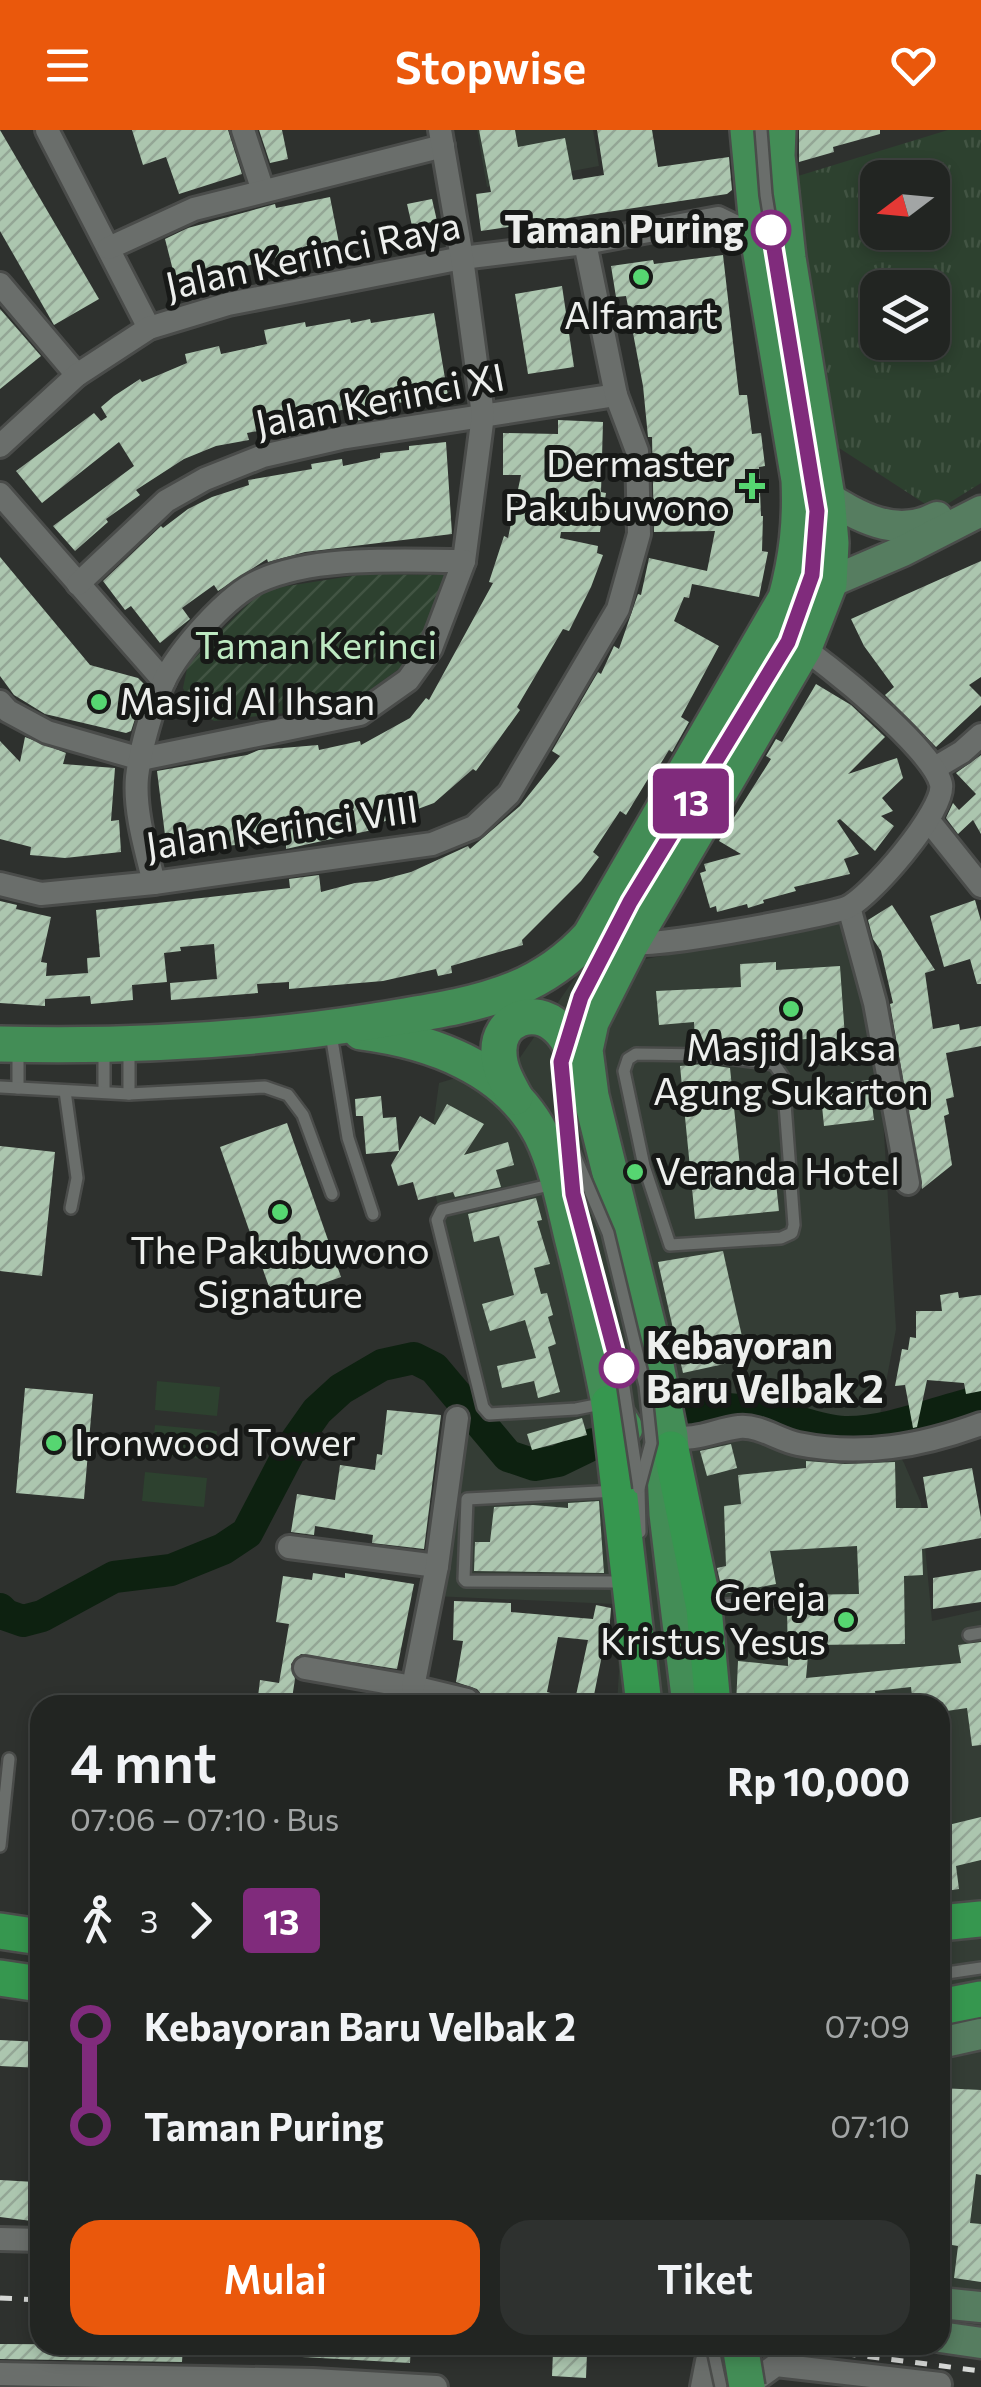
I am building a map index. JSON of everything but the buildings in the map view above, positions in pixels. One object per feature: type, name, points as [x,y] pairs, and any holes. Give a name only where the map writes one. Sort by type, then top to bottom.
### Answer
[{"type":"highway","points":[[609,1402],[630,1490],[631,1589],[643,1695]]},
{"type":"highway","points":[[671,1442],[704,1608],[712,1695]]},
{"type":"highway","points":[[950,1922],[981,1919]]},
{"type":"highway","points":[[0,1930],[30,1935]]},
{"type":"highway","points":[[950,1945],[981,1942]]},
{"type":"highway","points":[[0,1953],[30,1957]]},
{"type":"highway","points":[[0,1978],[30,1982]]},
{"type":"highway","points":[[950,2005],[981,1998]]},
{"type":"main road","points":[[591,1096],[585,1041],[595,1013],[629,947],[804,648],[829,584],[831,543],[785,383],[758,236],[748,166],[748,130]]},
{"type":"main road","points":[[6,1044],[116,1045],[219,1040],[330,1028],[457,1006],[516,988],[564,960],[596,929],[778,612],[798,551],[801,520],[813,489],[777,156],[778,130]]},
{"type":"main road","points":[[813,489],[854,514],[906,528],[924,524],[981,494]]},
{"type":"main road","points":[[778,612],[981,511]]},
{"type":"main road","points":[[671,1695],[656,1552],[651,1501],[632,1440],[609,1402],[558,1182],[542,1137],[504,1077],[499,1046],[508,1025],[532,1016],[554,1024],[565,1036],[627,1168],[671,1442],[656,1552],[688,1695]]},
{"type":"main road","points":[[330,1028],[434,1047],[472,1066],[516,1100]]},
{"type":"main road","points":[[950,2042],[981,2034]]},
{"type":"main road","points":[[950,2303],[981,2308]]},
{"type":"main road","points":[[950,2338],[981,2343]]},
{"type":"main road","points":[[733,2355],[750,2385]]},
{"type":"main road","points":[[742,2355],[750,2385]]},
{"type":"street","points":[[47,130],[149,328]]},
{"type":"street","points":[[243,130],[263,192]]},
{"type":"street","points":[[0,702],[8,711],[47,732],[141,760],[360,714],[408,680],[431,648],[464,561],[482,416],[442,138],[194,209],[109,248]]},
{"type":"street","name":"Jalan Kerinci Raya","points":[[0,446],[77,376],[149,328],[228,304],[462,258],[584,243],[718,218],[758,236],[788,258]]},
{"type":"street","name":"Jalan Kerinci VIII","points":[[0,884],[40,894],[154,883],[432,844],[474,826],[509,794],[618,609],[638,534],[637,450],[616,394],[584,243]]},
{"type":"street","points":[[0,284],[77,376]]},
{"type":"street","name":"Jalan Kerinci XI","points":[[78,584],[166,501],[204,479],[282,451],[616,394]]},
{"type":"street","points":[[0,494],[164,681]]},
{"type":"street","points":[[154,883],[141,828],[137,780],[141,760],[164,681],[185,650],[223,608],[257,582],[304,569],[361,562],[464,561]]},
{"type":"street","points":[[596,929],[629,947],[667,944],[850,907],[929,821],[942,794],[935,768],[844,677],[804,648],[778,612]]},
{"type":"street","points":[[935,768],[981,735]]},
{"type":"street","points":[[929,821],[981,883]]},
{"type":"street","points":[[850,907],[874,1004],[908,1182]]},
{"type":"street","points":[[414,1687],[437,1566],[457,1418]]},
{"type":"street","points":[[671,1442],[739,1427],[757,1429],[796,1444],[874,1450],[914,1446],[981,1424]]},
{"type":"street","points":[[289,1548],[437,1566]]},
{"type":"street","points":[[305,1668],[447,1695]]},
{"type":"street","points":[[0,2239],[30,2240]]},
{"type":"street","points":[[702,2387],[707,2361],[735,2358],[750,2385],[776,2365],[940,2384]]},
{"type":"street","points":[[0,2374],[436,2387]]},
{"type":"lane","points":[[656,1552],[630,1490],[622,1381],[573,1194],[561,1062],[581,997],[630,902],[788,642],[812,575],[817,511],[766,194],[762,130]]},
{"type":"lane","points":[[330,1028],[348,1138],[372,1214]]},
{"type":"lane","points":[[6,1044],[18,1088]]},
{"type":"lane","points":[[104,1092],[116,1045]]},
{"type":"lane","points":[[116,1045],[129,1094]]},
{"type":"lane","points":[[636,1054],[705,1055],[771,1062],[779,1070],[794,1225],[786,1237],[674,1247],[627,1168],[624,1071],[628,1058],[636,1054]]},
{"type":"lane","points":[[0,1088],[129,1094],[265,1086],[288,1096],[303,1115],[332,1194]]},
{"type":"lane","points":[[65,1091],[77,1178],[71,1208]]},
{"type":"lane","points":[[569,1142],[608,1234],[645,1386],[652,1443],[630,1490]]},
{"type":"lane","points":[[558,1182],[442,1210],[437,1220],[483,1407],[489,1414],[576,1409],[609,1402]]},
{"type":"lane","points":[[630,1490],[466,1500],[464,1579],[616,1582],[631,1589]]},
{"type":"lane","points":[[704,1608],[783,1599]]},
{"type":"lane","points":[[0,1846],[10,1759]]},
{"type":"lane","points":[[950,1973],[981,1968]]},
{"type":"lane","points":[[950,1996],[981,1990]]},
{"type":"lane","points":[[714,2355],[721,2387]]},
{"type":"shaded area","points":[[477,130],[593,130],[599,166],[487,187]]},
{"type":"shaded area","points":[[846,920],[883,1117],[896,1329],[879,1420],[921,1503],[932,1621],[981,1610],[981,2340],[950,2334],[950,1695],[618,1695],[614,1604],[433,1596],[447,1428],[489,1417],[428,1164],[439,1083],[519,1059],[579,972]]},
{"type":"green space","name":"Taman Puring","points":[[948,130],[981,130],[981,483],[936,511],[833,444],[785,180]]},
{"type":"green space","name":"Taman Kerinci","points":[[364,574],[445,575],[425,650],[348,706],[214,721],[192,705],[183,688],[188,664],[262,590]]},
{"type":"green space","points":[[157,1381],[220,1387],[217,1416],[155,1410]]},
{"type":"green space","points":[[155,1425],[217,1431],[214,1460],[152,1454]]},
{"type":"green space","points":[[145,1472],[207,1478],[204,1507],[142,1501]]},
{"type":"waterway","points":[[0,1609],[23,1621],[42,1616],[114,1577],[171,1570],[223,1549],[247,1533],[293,1445],[317,1411],[341,1389],[382,1365],[414,1358],[434,1368],[508,1456],[535,1465],[558,1461],[593,1444]]},
{"type":"waterway","points":[[692,1411],[754,1412],[845,1432],[896,1425],[981,1401]]},
{"type":"railway","points":[[0,2298],[30,2300]]},
{"type":"railway","points":[[856,2355],[981,2371]]},
{"type":"bus line","name":"13","points":[[619,1368],[573,1194],[561,1062],[581,997],[630,902],[788,642],[812,575],[817,511],[771,230]]},
{"type":"place","name":"Taman Puring","points":[[771,230]]},
{"type":"place","name":"Alfamart","points":[[641,277]]},
{"type":"place","name":"Dermaster Pakubuwono","points":[[752,486]]},
{"type":"place","name":"Masjid Al Ihsan","points":[[99,702]]},
{"type":"place","name":"Masjid Jaksa Agung Sukarton","points":[[791,1009]]},
{"type":"place","name":"Veranda Hotel","points":[[635,1172]]},
{"type":"place","name":"The Pakubuwono Signature","points":[[280,1212]]},
{"type":"place","name":"Kebayoran Baru Velbak 2","points":[[619,1368]]},
{"type":"place","name":"Ironwood Tower","points":[[54,1443]]},
{"type":"place","name":"Gereja Kristus Yesus","points":[[846,1620]]}]
